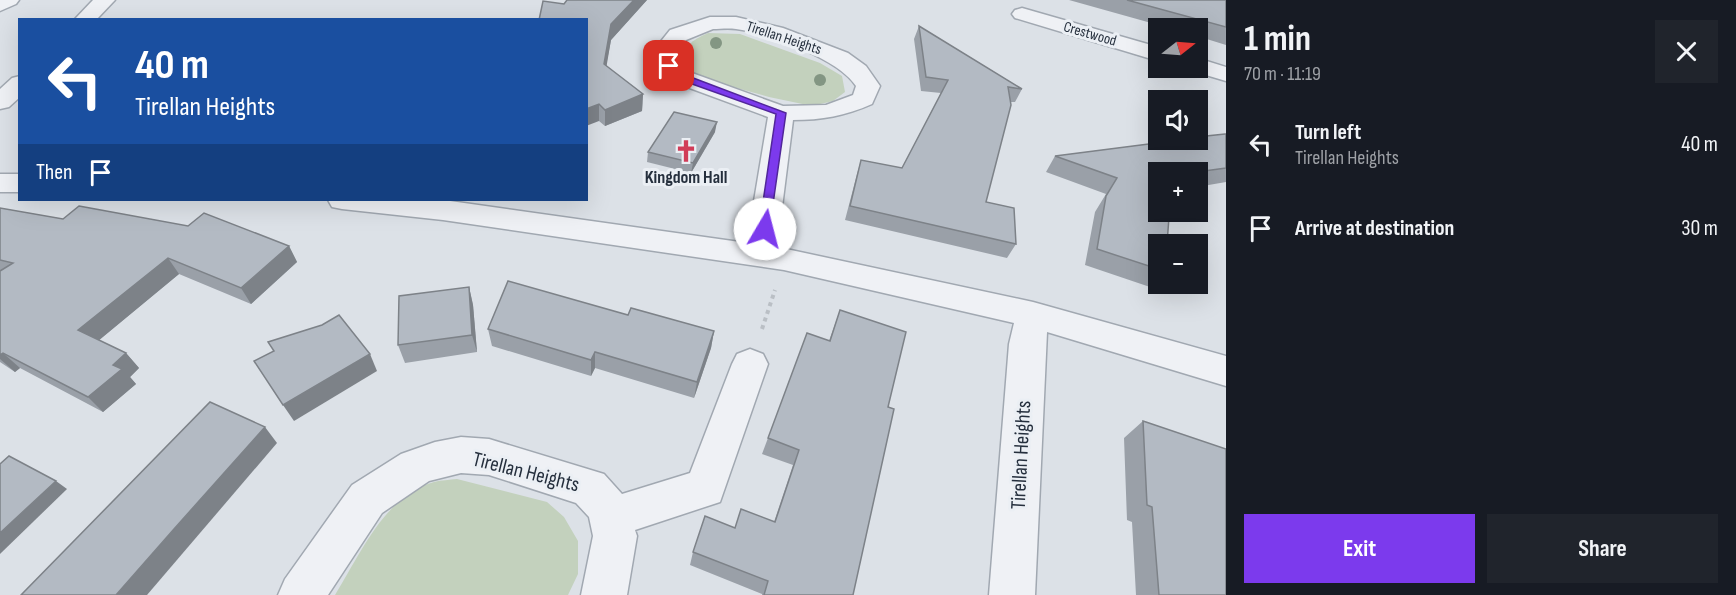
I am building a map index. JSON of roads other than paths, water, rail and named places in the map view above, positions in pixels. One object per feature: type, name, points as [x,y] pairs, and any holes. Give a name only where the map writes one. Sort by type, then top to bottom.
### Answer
[{"type":"street","points":[[0,5],[9,0]]},
{"type":"street","points":[[86,18],[105,0]]},
{"type":"street","name":"Crestwood","points":[[1022,14],[1148,51]]},
{"type":"street","name":"Tirellan Heights","points":[[710,23],[736,23],[776,32],[840,58],[858,71],[868,86],[863,99],[843,108],[826,112],[781,113],[684,78],[669,66],[665,50],[678,35],[693,27],[710,23]]},
{"type":"street","points":[[1208,68],[1226,74]]},
{"type":"street","points":[[0,102],[18,85]]},
{"type":"street","points":[[769,268],[781,113]]},
{"type":"street","points":[[0,183],[18,183]]},
{"type":"street","points":[[352,201],[443,210],[1033,315],[1226,370]]},
{"type":"street","name":"Tirellan Heights","points":[[1012,595],[1027,344],[1033,315]]},
{"type":"street","points":[[603,595],[615,536],[611,518],[705,488],[750,364]]},
{"type":"street","name":"Tirellan Heights","points":[[301,595],[367,499],[415,467],[435,460],[460,455],[489,458],[589,488],[604,503],[611,518]]},
{"type":"place","name":"Kingdom Hall","points":[[686,151]]}]
